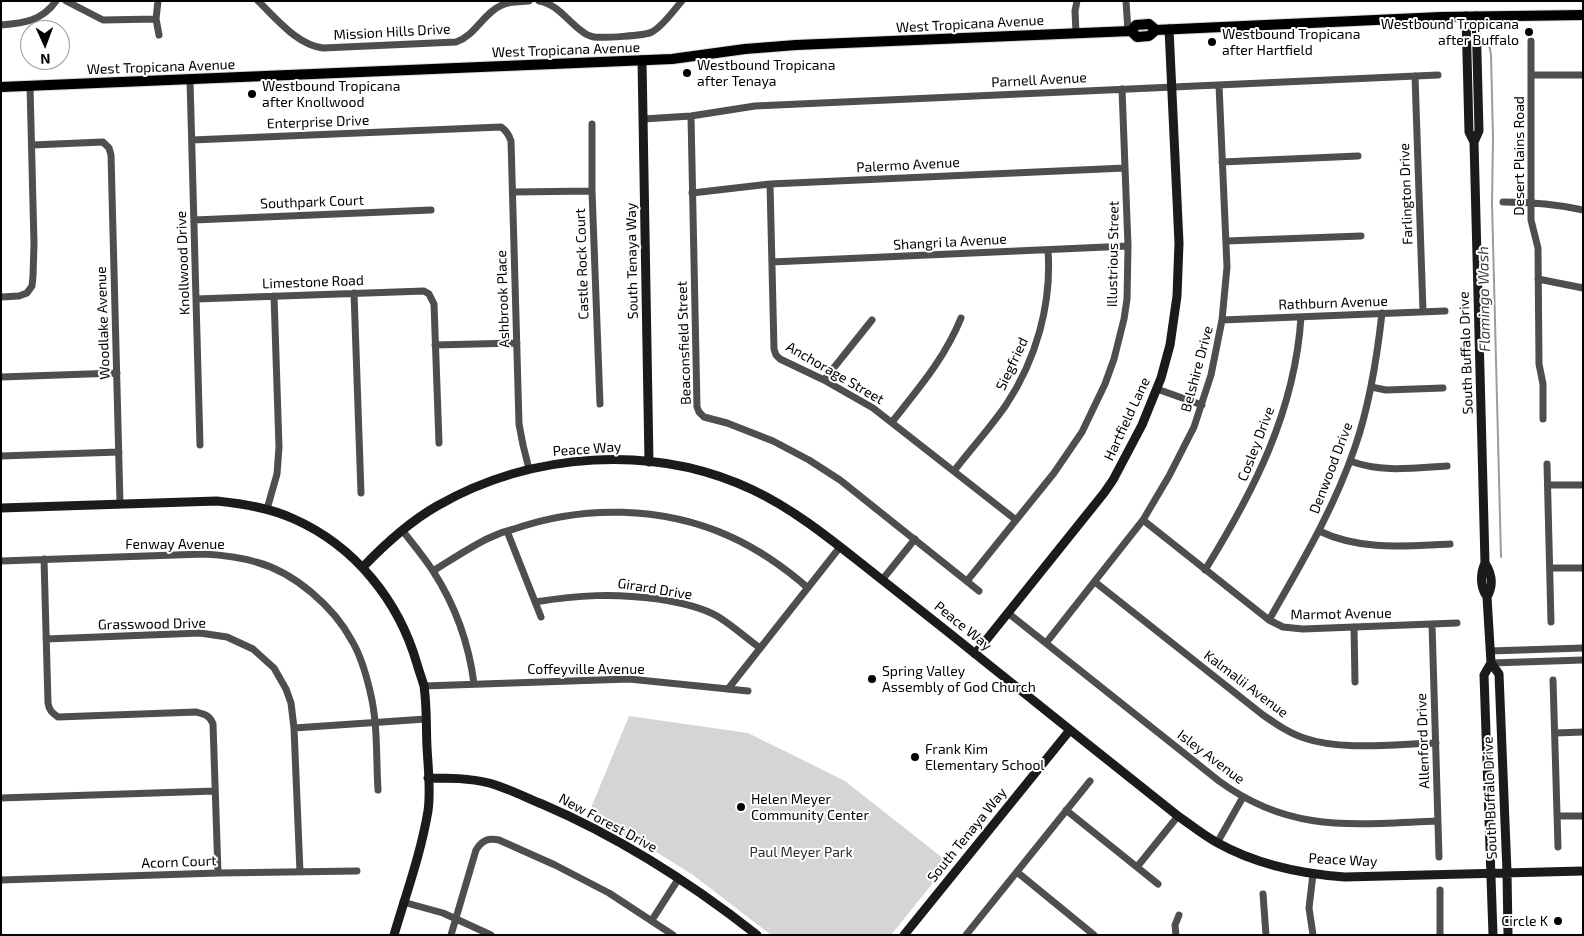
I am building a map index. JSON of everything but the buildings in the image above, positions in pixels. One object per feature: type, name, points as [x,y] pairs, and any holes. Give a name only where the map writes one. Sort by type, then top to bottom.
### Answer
[{"type":"main road","name":"West Tropicana Avenue","points":[[1,88],[672,59],[745,49],[802,45],[1130,31],[1136,25],[1149,24],[1156,30],[1471,16],[1583,15]]},
{"type":"street","points":[[1,25],[32,21],[45,14],[56,1]]},
{"type":"street","points":[[66,1],[103,20],[156,19]]},
{"type":"street","points":[[158,1],[156,19],[159,35]]},
{"type":"street","name":"Mission Hills Drive","points":[[258,1],[298,39],[310,45],[323,48],[456,42],[469,35],[497,7],[510,2],[529,1]]},
{"type":"street","points":[[539,1],[551,5],[583,33],[596,37],[648,34],[657,28],[682,1]]},
{"type":"street","points":[[1076,33],[1075,11],[1077,1]]},
{"type":"street","points":[[1126,1],[1130,31]]},
{"type":"street","name":"South Buffalo Drive","points":[[1471,16],[1479,131],[1474,142],[1485,563],[1490,571],[1492,589],[1487,596],[1491,663],[1499,674],[1508,935]]},
{"type":"street","name":"Hartfield Lane","points":[[975,654],[1113,480],[1142,425],[1157,390],[1172,337],[1179,273],[1169,29]]},
{"type":"street","name":"Desert Plains Road","points":[[1531,41],[1531,220],[1538,248],[1539,364],[1543,384],[1543,419]]},
{"type":"street","name":"South Tenaya Way","points":[[642,60],[649,462]]},
{"type":"street","points":[[1531,75],[1583,75]]},
{"type":"street","name":"Farlington Drive","points":[[1415,76],[1423,312]]},
{"type":"street","name":"Parnell Avenue","points":[[643,119],[691,116],[755,106],[1438,76]]},
{"type":"street","name":"Knollwood Drive","points":[[190,80],[200,445]]},
{"type":"street","name":"Belshire Drive","points":[[1046,643],[1143,520],[1169,476],[1194,427],[1202,405],[1211,375],[1222,320],[1226,266],[1219,85]]},
{"type":"street","points":[[1,297],[19,296],[27,293],[32,286],[30,86]]},
{"type":"street","name":"Illustrious Street","points":[[967,581],[1054,473],[1082,432],[1106,384],[1114,359],[1127,299],[1128,246],[1122,89]]},
{"type":"street","name":"Beaconsfield Street","points":[[691,116],[697,407],[699,412],[704,417],[727,423],[773,441],[809,460],[840,480],[979,591]]},
{"type":"street","name":"Castle Rock Court","points":[[592,124],[592,191],[600,404]]},
{"type":"street","name":"Enterprise Drive","points":[[192,140],[501,127],[505,130]]},
{"type":"street","name":"Ashbrook Place","points":[[505,130],[509,134],[511,141],[519,424],[522,445],[529,469]]},
{"type":"street","name":"Woodlake Avenue","points":[[32,145],[103,142],[109,148],[111,155],[120,503]]},
{"type":"street","points":[[1222,162],[1358,156]]},
{"type":"street","name":"Palermo Avenue","points":[[692,193],[770,184],[1125,168]]},
{"type":"street","name":"Anchorage Street","points":[[770,184],[774,350],[776,355],[780,359],[824,380],[873,408],[1016,520]]},
{"type":"street","points":[[513,192],[592,191]]},
{"type":"street","points":[[1502,202],[1531,202],[1583,210]]},
{"type":"street","name":"Southpark Court","points":[[194,220],[431,210]]},
{"type":"street","points":[[1226,241],[1361,236]]},
{"type":"street","name":"Shangri la Avenue","points":[[772,262],[1128,246]]},
{"type":"street","name":"Siegfried","points":[[954,471],[1016,389],[1037,342],[1048,297],[1048,250]]},
{"type":"street","points":[[1538,279],[1583,288]]},
{"type":"street","name":"Limestone Road","points":[[196,299],[424,291],[429,294],[434,304],[434,345]]},
{"type":"street","points":[[354,293],[361,493]]},
{"type":"street","points":[[267,509],[277,474],[278,447],[274,296]]},
{"type":"street","name":"Rathburn Avenue","points":[[1222,320],[1444,311]]},
{"type":"street","name":"Denwood Drive","points":[[1269,620],[1330,510],[1356,446],[1371,387],[1382,313]]},
{"type":"street","name":"Cosley Drive","points":[[1205,570],[1231,528],[1257,480],[1268,454],[1289,393],[1300,343],[1301,317]]},
{"type":"street","points":[[892,422],[938,363],[954,336],[961,318]]},
{"type":"street","points":[[824,380],[872,320]]},
{"type":"street","points":[[438,444],[434,345],[517,343]]},
{"type":"street","points":[[1,378],[117,373]]},
{"type":"street","points":[[1371,387],[1386,390],[1443,388]]},
{"type":"street","points":[[1157,390],[1202,405]]},
{"type":"street","points":[[1,456],[119,452]]},
{"type":"street","name":"Peace Way","points":[[363,567],[390,540],[436,506],[472,489],[529,469],[544,465],[586,460],[627,460],[688,467],[754,490],[799,515],[1178,816],[1217,843],[1270,864],[1313,874],[1345,877],[1583,871]]},
{"type":"street","points":[[1350,461],[1384,469],[1446,466]]},
{"type":"street","points":[[1547,464],[1551,622]]},
{"type":"street","points":[[1548,485],[1583,485]]},
{"type":"street","points":[[1,508],[120,503],[217,501],[236,503],[267,509],[295,520],[323,535],[363,567],[391,604],[411,641],[424,686],[428,809],[422,843],[394,935]]},
{"type":"street","points":[[433,571],[489,537],[536,521],[572,514],[608,511],[666,516],[728,535],[759,551],[790,572],[808,588]]},
{"type":"street","name":"Marmot Avenue","points":[[1143,520],[1269,620],[1283,627],[1296,629],[1456,623]]},
{"type":"street","points":[[402,530],[433,571],[448,597],[463,632],[472,664],[474,684]]},
{"type":"street","points":[[507,531],[541,617]]},
{"type":"street","points":[[1319,531],[1346,541],[1372,546],[1397,547],[1450,544]]},
{"type":"street","points":[[882,580],[915,540]]},
{"type":"street","points":[[728,689],[840,547]]},
{"type":"street","name":"Fenway Avenue","points":[[1,561],[224,555],[257,562],[301,584],[331,611],[352,639],[360,657],[370,693],[374,723],[378,790]]},
{"type":"street","points":[[44,559],[49,710],[58,717],[196,712],[207,715],[213,724],[218,873]]},
{"type":"street","points":[[1550,568],[1583,568]]},
{"type":"street","name":"Kalmalii Avenue","points":[[1095,582],[1264,715],[1290,732],[1314,741],[1339,745],[1436,742]]},
{"type":"street","name":"Girard Drive","points":[[535,602],[610,594],[669,600],[697,607],[717,616],[760,648]]},
{"type":"street","name":"Isley Avenue","points":[[1008,613],[1219,781],[1260,806],[1303,820],[1326,823],[1438,821]]},
{"type":"street","name":"Allenford Drive","points":[[1432,624],[1439,857]]},
{"type":"street","points":[[1354,627],[1355,682]]},
{"type":"street","name":"Grasswood Drive","points":[[46,639],[200,634],[227,637],[242,642],[254,649],[274,668],[286,689],[291,703],[294,728],[300,872]]},
{"type":"street","points":[[1490,651],[1583,648]]},
{"type":"street","points":[[1491,663],[1583,660]]},
{"type":"street","name":"South Buffalo Drive","points":[[1491,663],[1484,675],[1493,935]]},
{"type":"street","name":"Coffeyville Avenue","points":[[424,686],[629,679],[748,691]]},
{"type":"street","points":[[1553,680],[1558,847]]},
{"type":"street","points":[[294,728],[426,719]]},
{"type":"street","name":"South Tenaya Way","points":[[904,935],[1070,730]]},
{"type":"street","points":[[1554,733],[1583,732]]},
{"type":"street","name":"New Forest Drive","points":[[428,778],[465,779],[488,783],[571,817],[630,848],[679,878],[757,935]]},
{"type":"street","points":[[966,935],[1090,781]]},
{"type":"street","points":[[1,798],[215,791]]},
{"type":"street","points":[[1217,843],[1243,797]]},
{"type":"street","points":[[1066,810],[1158,884]]},
{"type":"street","points":[[1137,867],[1178,816]]},
{"type":"street","points":[[1557,816],[1583,816]]},
{"type":"street","points":[[451,935],[476,850],[484,840],[491,839],[499,840],[555,864],[609,893],[673,935]]},
{"type":"street","name":"Acorn Court","points":[[1,880],[218,873],[357,871]]},
{"type":"street","points":[[1016,872],[1094,935]]},
{"type":"street","points":[[1312,935],[1310,908],[1313,874]]},
{"type":"street","points":[[652,920],[679,878]]},
{"type":"street","points":[[1440,890],[1440,935]]},
{"type":"street","points":[[1263,894],[1266,935]]},
{"type":"street","points":[[403,902],[443,913],[491,935]]},
{"type":"street","points":[[1176,935],[1175,925],[1179,915]]},
{"type":"green space","name":"Paul Meyer Park","points":[[629,716],[748,733],[845,781],[949,863],[891,935],[771,935],[693,875],[658,853],[588,815]]},
{"type":"waterway","name":"Flamingo Wash","points":[[1487,42],[1491,55],[1492,203],[1501,557]]},
{"type":"place","name":"Westbound Tropicana after Buffalo","points":[[1529,32]]},
{"type":"place","name":"Westbound Tropicana after Hartfield","points":[[1212,42]]},
{"type":"place","name":"Westbound Tropicana after Tenaya","points":[[687,73]]},
{"type":"place","name":"Westbound Tropicana after Knollwood","points":[[252,94]]},
{"type":"place","name":"Spring Valley Assembly of God Church","points":[[872,679]]},
{"type":"place","name":"Frank Kim Elementary School","points":[[915,757]]},
{"type":"place","name":"Helen Meyer Community Center","points":[[741,807]]},
{"type":"place","name":"Circle K","points":[[1558,921]]}]
